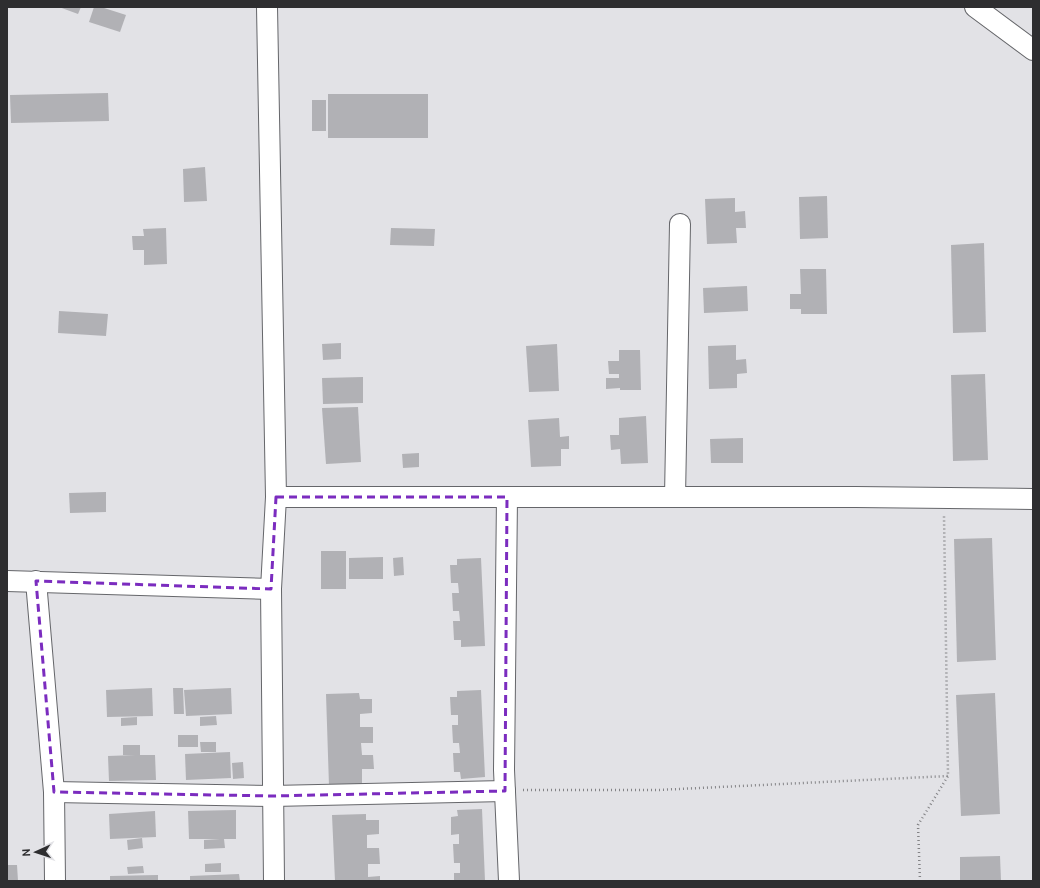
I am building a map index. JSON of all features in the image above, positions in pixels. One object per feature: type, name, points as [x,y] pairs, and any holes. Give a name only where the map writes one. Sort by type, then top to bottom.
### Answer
[{"type":"street","points":[[267,7],[276,497],[271,589],[274,881]]},
{"type":"street","points":[[975,7],[1033,50]]},
{"type":"street","points":[[675,497],[680,224]]},
{"type":"street","points":[[276,497],[1033,499]]},
{"type":"street","points":[[508,497],[504,770],[509,881]]},
{"type":"street","points":[[7,581],[271,589]]},
{"type":"street","points":[[36,581],[54,792],[55,881]]},
{"type":"street","points":[[54,792],[272,796],[505,790]]},
{"type":"path","points":[[920,881],[918,825],[948,776],[943,498]]},
{"type":"path","points":[[505,790],[658,790],[948,776]]},
{"type":"highlighted area","points":[[276,497],[507,497],[505,791],[272,796],[54,792],[36,581],[271,589]]},
{"type":"building","points":[[59,7],[81,7],[78,14]]},
{"type":"building","points":[[94,7],[101,7],[126,15],[120,32],[89,22]]},
{"type":"building","points":[[108,93],[109,121],[11,123],[10,95]]},
{"type":"building","points":[[328,94],[428,94],[428,138],[328,138]]},
{"type":"building","points":[[312,100],[326,100],[326,131],[312,131]]},
{"type":"building","points":[[205,167],[207,201],[184,202],[183,169]]},
{"type":"building","points":[[827,196],[828,238],[800,239],[799,197]]},
{"type":"building","points":[[735,198],[735,212],[745,211],[746,228],[736,228],[737,243],[707,244],[705,199]]},
{"type":"building","points":[[166,228],[167,264],[144,265],[144,250],[133,250],[132,236],[144,236],[143,229]]},
{"type":"building","points":[[391,228],[435,229],[434,246],[390,245]]},
{"type":"building","points":[[984,243],[986,332],[953,333],[951,245]]},
{"type":"building","points":[[800,269],[826,269],[827,314],[801,314],[801,309],[790,309],[790,294],[801,294]]},
{"type":"building","points":[[747,286],[748,311],[704,313],[703,288]]},
{"type":"building","points":[[59,311],[108,314],[106,336],[58,333]]},
{"type":"building","points":[[341,343],[341,359],[323,360],[322,344]]},
{"type":"building","points":[[557,344],[559,391],[529,392],[526,346]]},
{"type":"building","points":[[736,345],[736,360],[746,359],[747,373],[737,374],[737,388],[709,389],[708,346]]},
{"type":"building","points":[[619,350],[640,350],[641,390],[620,390],[620,388],[606,389],[606,378],[619,378],[619,374],[609,374],[608,361],[619,361]]},
{"type":"building","points":[[985,374],[988,460],[953,461],[951,375]]},
{"type":"building","points":[[363,377],[363,403],[323,404],[322,378]]},
{"type":"building","points":[[358,407],[361,462],[326,464],[322,408]]},
{"type":"building","points":[[646,416],[648,463],[621,464],[620,449],[611,450],[610,435],[619,435],[619,418]]},
{"type":"building","points":[[559,418],[560,437],[569,436],[569,449],[561,449],[561,466],[531,467],[528,420]]},
{"type":"building","points":[[743,438],[743,463],[711,463],[710,439]]},
{"type":"building","points":[[419,453],[419,467],[403,468],[402,454]]},
{"type":"building","points":[[106,492],[106,512],[70,513],[69,493]]},
{"type":"building","points":[[992,538],[996,660],[957,662],[954,539]]},
{"type":"building","points":[[321,551],[346,551],[346,589],[321,589]]},
{"type":"building","points":[[383,557],[383,579],[349,579],[349,558]]},
{"type":"building","points":[[403,557],[404,575],[394,576],[393,558]]},
{"type":"building","points":[[481,558],[485,646],[461,647],[461,640],[454,640],[453,621],[460,621],[459,611],[453,611],[452,593],[459,593],[458,583],[451,583],[450,565],[457,565],[457,559]]},
{"type":"building","points":[[152,688],[153,716],[107,717],[106,690]]},
{"type":"building","points":[[173,688],[183,688],[184,714],[174,714]]},
{"type":"building","points":[[231,688],[232,714],[186,716],[184,690]]},
{"type":"building","points":[[481,690],[485,777],[461,779],[460,772],[454,772],[453,753],[460,753],[459,743],[453,743],[452,725],[458,725],[458,715],[451,715],[450,697],[457,697],[457,691]]},
{"type":"building","points":[[359,693],[360,699],[372,699],[372,713],[360,714],[360,727],[373,727],[373,743],[361,743],[362,755],[373,755],[374,769],[362,769],[362,785],[329,786],[326,694]]},
{"type":"building","points":[[995,693],[1000,814],[961,816],[956,695]]},
{"type":"building","points":[[216,716],[217,725],[200,726],[200,717]]},
{"type":"building","points":[[137,717],[137,725],[121,726],[121,718]]},
{"type":"building","points":[[178,735],[198,735],[198,747],[178,747]]},
{"type":"building","points":[[200,742],[216,742],[216,752],[201,752]]},
{"type":"building","points":[[123,745],[140,745],[140,755],[155,755],[156,780],[109,781],[108,756],[135,755],[123,755]]},
{"type":"building","points":[[230,752],[231,778],[186,780],[185,754]]},
{"type":"building","points":[[243,762],[244,778],[233,779],[232,763]]},
{"type":"building","points":[[482,809],[485,881],[454,881],[454,873],[460,873],[460,863],[454,863],[453,844],[459,844],[459,834],[451,835],[451,817],[458,816],[457,810]]},
{"type":"building","points":[[236,810],[236,839],[224,839],[225,848],[204,849],[204,840],[220,839],[189,839],[188,811]]},
{"type":"building","points":[[155,811],[156,837],[110,839],[109,814]]},
{"type":"building","points":[[366,814],[366,820],[379,820],[379,834],[367,835],[367,848],[379,848],[380,864],[368,864],[368,877],[380,876],[380,881],[335,881],[332,815]]},
{"type":"building","points":[[142,838],[143,848],[128,850],[127,840]]},
{"type":"building","points":[[1000,856],[1001,881],[960,881],[960,857]]},
{"type":"building","points":[[221,863],[221,872],[205,872],[205,864]]},
{"type":"building","points":[[7,865],[17,865],[18,881],[7,881]]},
{"type":"building","points":[[143,866],[144,873],[128,874],[127,867]]},
{"type":"building","points":[[239,874],[240,881],[190,881],[190,876]]},
{"type":"building","points":[[158,875],[158,881],[110,881],[110,876]]}]
